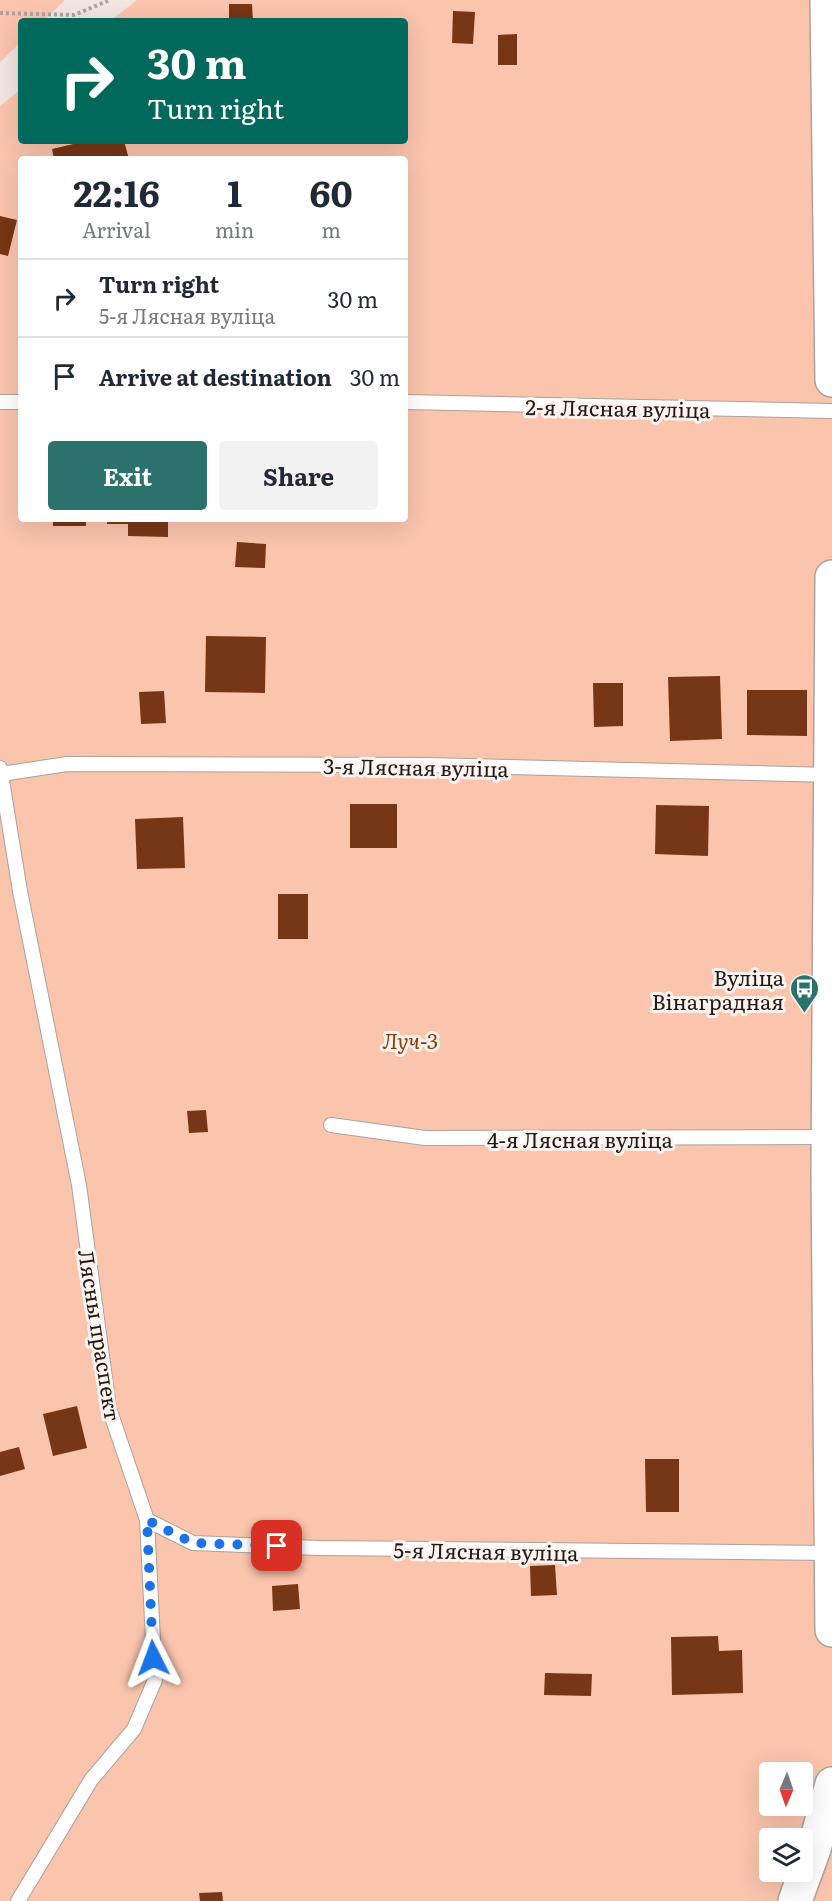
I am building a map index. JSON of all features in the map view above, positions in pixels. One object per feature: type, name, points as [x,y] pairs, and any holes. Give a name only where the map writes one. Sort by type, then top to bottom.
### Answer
[{"type":"street","points":[[827,0],[830,79],[832,380]]},
{"type":"street","points":[[832,577],[830,1137],[832,1630]]},
{"type":"street","points":[[795,1901],[814,1849],[832,1784]]},
{"type":"lane","points":[[0,402],[18,402]]},
{"type":"lane","name":"2-я Лясная вуліца","points":[[408,402],[832,411]]},
{"type":"lane","name":"3-я Лясная вуліца","points":[[1,771],[67,764],[425,765],[831,775]]},
{"type":"lane","name":"Лясны праспект","points":[[1,771],[22,902],[79,1185],[109,1408],[147,1520],[154,1680],[134,1729],[91,1780],[18,1901]]},
{"type":"lane","name":"4-я Лясная вуліца","points":[[331,1125],[425,1138],[830,1137]]},
{"type":"lane","name":"5-я Лясная вуліца","points":[[147,1520],[193,1543],[319,1548],[831,1553]]},
{"type":"path","points":[[0,13],[74,15],[110,0]]},
{"type":"green space","points":[[0,0],[65,0],[46,18],[18,18],[18,45],[0,62]]},
{"type":"green space","name":"Луч-3","points":[[137,0],[832,0],[832,1901],[0,1901],[0,106],[18,91],[18,144],[408,144],[408,18],[114,18]]},
{"type":"building","points":[[229,4],[252,4],[253,18],[229,18]]},
{"type":"building","points":[[453,11],[475,12],[473,44],[452,43]]},
{"type":"building","points":[[517,34],[517,65],[498,65],[498,35]]},
{"type":"building","points":[[73,144],[125,144],[128,156],[53,156],[52,149]]},
{"type":"building","points":[[0,216],[17,220],[8,256],[0,254]]},
{"type":"building","points":[[53,522],[86,522],[86,526],[53,526]]},
{"type":"building","points":[[107,522],[168,522],[168,537],[128,536],[128,524],[107,524]]},
{"type":"building","points":[[237,542],[266,544],[265,568],[235,567]]},
{"type":"building","points":[[206,636],[266,637],[265,693],[205,692]]},
{"type":"building","points":[[720,676],[722,739],[670,741],[668,677]]},
{"type":"building","points":[[593,683],[623,683],[623,726],[594,727]]},
{"type":"building","points":[[747,690],[807,690],[807,736],[747,735]]},
{"type":"building","points":[[164,691],[166,723],[141,724],[139,692]]},
{"type":"building","points":[[350,804],[397,804],[397,848],[350,848]]},
{"type":"building","points":[[656,805],[709,806],[708,856],[655,854]]},
{"type":"building","points":[[183,817],[185,868],[137,869],[135,819]]},
{"type":"building","points":[[278,894],[308,894],[308,939],[278,939]]},
{"type":"building","points":[[206,1110],[208,1132],[189,1133],[187,1111]]},
{"type":"building","points":[[77,1406],[87,1448],[53,1456],[43,1414]]},
{"type":"building","points":[[19,1447],[25,1469],[0,1476],[0,1452]]},
{"type":"building","points":[[645,1459],[679,1459],[679,1512],[646,1512]]},
{"type":"building","points":[[555,1565],[557,1595],[531,1596],[530,1566]]},
{"type":"building","points":[[298,1584],[300,1609],[273,1611],[272,1586]]},
{"type":"building","points":[[718,1636],[719,1651],[742,1650],[743,1693],[672,1695],[671,1637]]},
{"type":"building","points":[[545,1673],[592,1674],[591,1696],[544,1695]]},
{"type":"building","points":[[222,1892],[223,1901],[200,1901],[199,1893]]},
{"type":"place","name":"Вуліца Вінаградная","points":[[805,1014]]},
{"type":"route","points":[[153,1658],[147,1520],[193,1543],[277,1546]]}]
